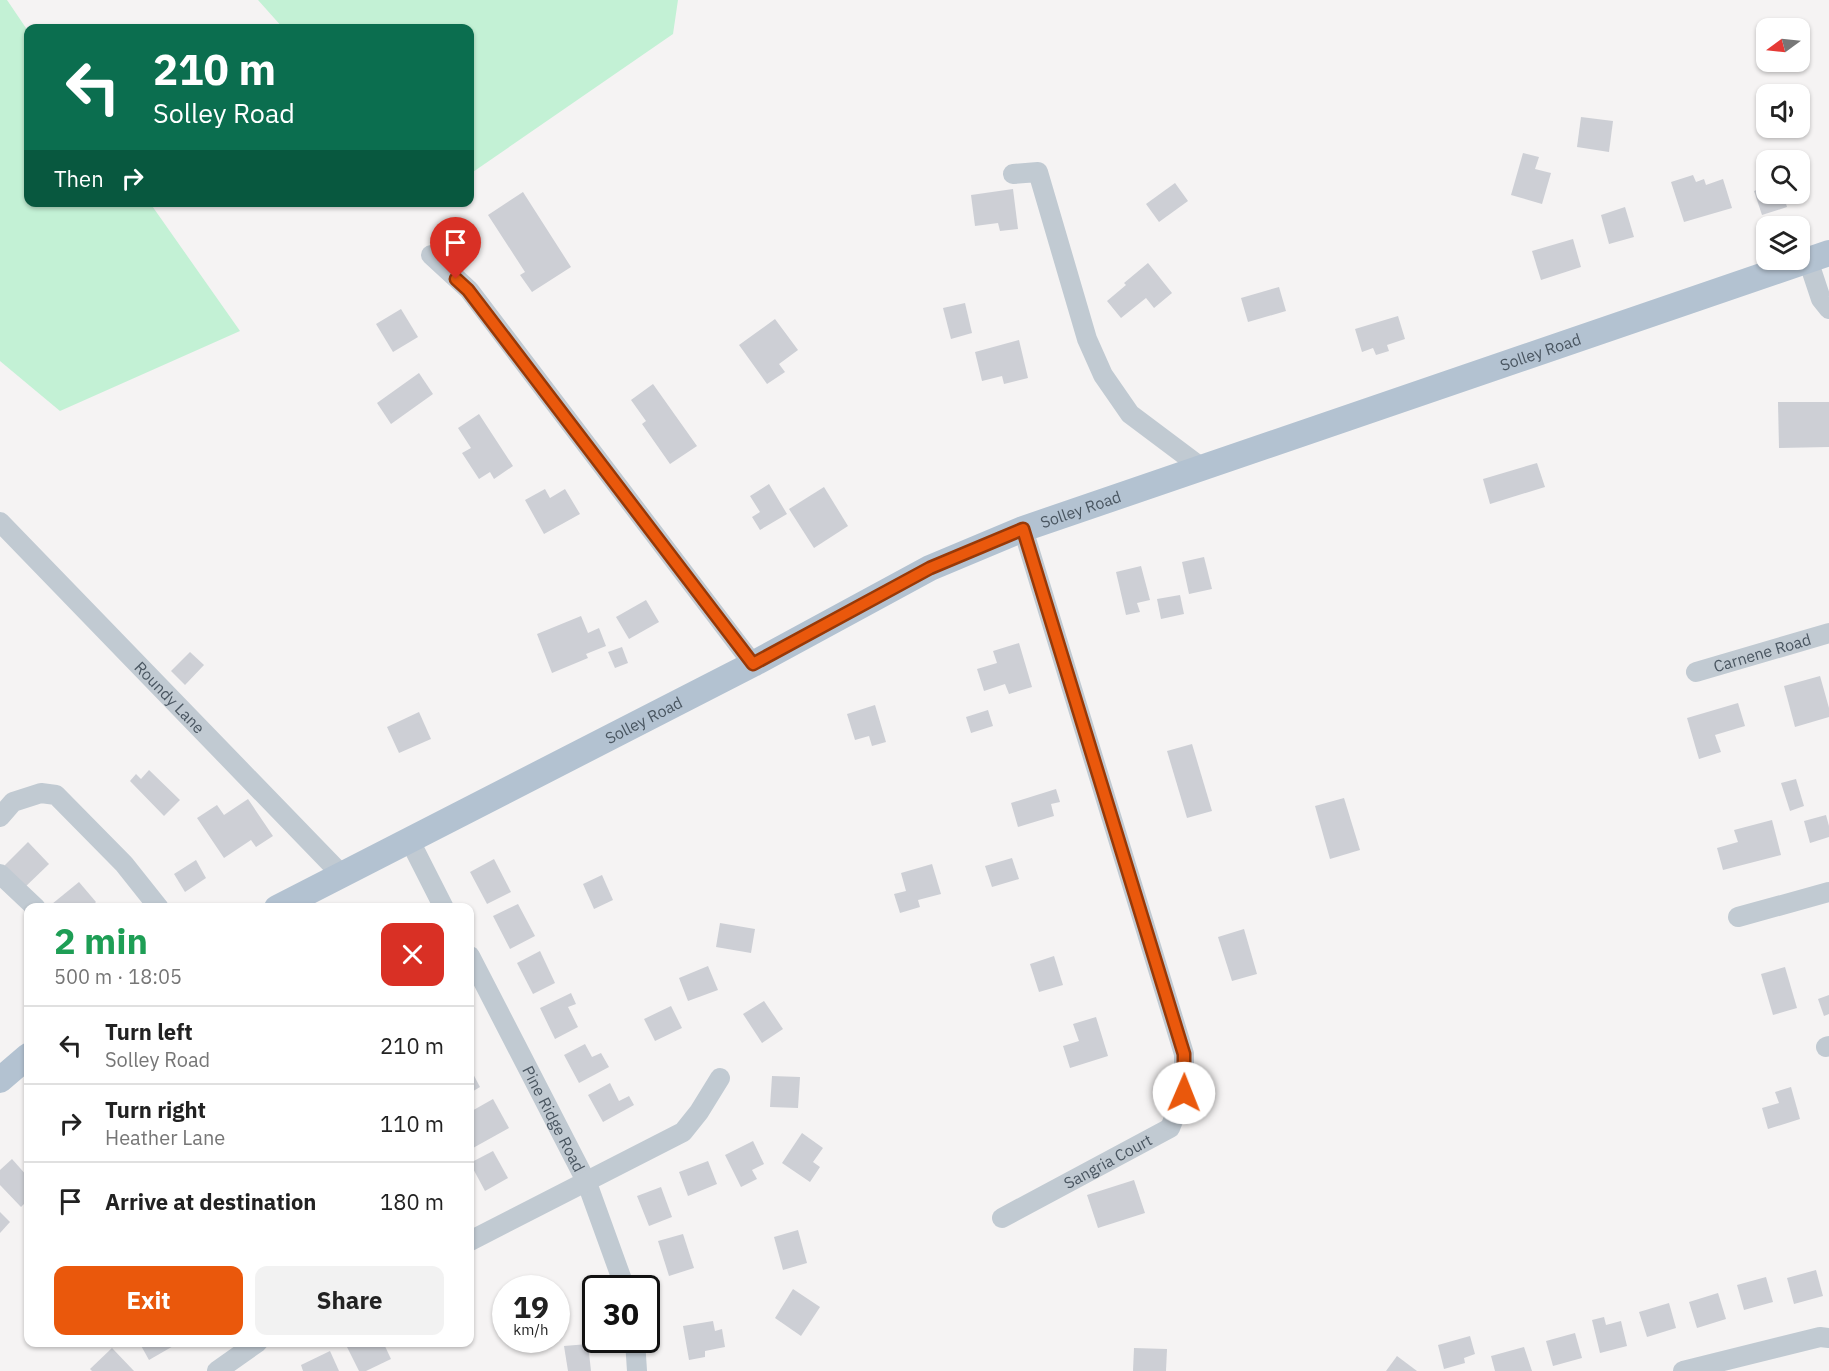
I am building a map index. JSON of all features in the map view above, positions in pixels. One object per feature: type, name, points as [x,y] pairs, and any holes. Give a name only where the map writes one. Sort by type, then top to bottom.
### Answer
[{"type":"main road","name":"Solley Road","points":[[286,903],[753,664],[930,568],[1023,529],[1818,257]]},
{"type":"main road","points":[[0,1080],[24,1059]]},
{"type":"street","points":[[1014,174],[1038,172],[1087,339],[1111,390],[1130,414],[1202,468]]},
{"type":"street","points":[[430,255],[468,290],[753,664]]},
{"type":"street","points":[[1818,257],[1821,299],[1829,309]]},
{"type":"street","name":"Roundy Lane","points":[[0,522],[340,874]]},
{"type":"street","name":"Sangria Court","points":[[1002,1218],[1170,1128],[1184,1093],[1184,1054],[1023,529]]},
{"type":"street","name":"Carnene Road","points":[[1696,672],[1829,633]]},
{"type":"street","points":[[0,817],[13,802],[41,793],[56,795],[124,864],[155,903]]},
{"type":"street","points":[[409,840],[441,903]]},
{"type":"street","points":[[0,874],[31,903]]},
{"type":"street","points":[[1738,916],[1829,892]]},
{"type":"street","name":"Pine Ridge Road","points":[[474,964],[587,1182],[620,1275]]},
{"type":"street","points":[[474,1239],[683,1132],[699,1112],[720,1078]]},
{"type":"street","points":[[1696,1369],[1820,1337],[1829,1338]]},
{"type":"street","points":[[217,1371],[251,1347]]},
{"type":"street","points":[[636,1353],[637,1371]]},
{"type":"green space","points":[[0,0],[7,0],[24,25],[24,207],[153,207],[240,331],[60,411],[0,361]]},
{"type":"green space","points":[[258,0],[678,0],[673,34],[474,171],[474,24],[279,24]]},
{"type":"building","points":[[1581,117],[1613,121],[1609,152],[1577,147]]},
{"type":"building","points":[[1523,153],[1539,157],[1535,169],[1551,173],[1542,204],[1511,195]]},
{"type":"building","points":[[1693,175],[1696,182],[1704,179],[1706,185],[1723,179],[1732,208],[1684,222],[1671,182]]},
{"type":"building","points":[[1175,183],[1188,201],[1159,222],[1146,204]]},
{"type":"building","points":[[1013,189],[1018,229],[1000,231],[998,223],[975,226],[971,195]]},
{"type":"building","points":[[523,192],[571,267],[532,292],[520,275],[525,272],[488,215]]},
{"type":"building","points":[[1758,204],[1786,204],[1787,207],[1762,215]]},
{"type":"building","points":[[1625,207],[1634,237],[1609,244],[1601,215]]},
{"type":"building","points":[[1573,239],[1581,267],[1541,280],[1532,251]]},
{"type":"building","points":[[1148,263],[1172,293],[1154,308],[1146,298],[1121,318],[1107,301]]},
{"type":"building","points":[[1279,287],[1286,311],[1248,322],[1241,298]]},
{"type":"building","points":[[965,303],[972,333],[951,339],[943,308]]},
{"type":"building","points":[[401,309],[418,337],[393,352],[376,324]]},
{"type":"building","points":[[1398,316],[1405,339],[1387,345],[1389,351],[1376,355],[1373,348],[1362,352],[1355,329]]},
{"type":"building","points":[[775,319],[798,350],[779,364],[785,372],[767,384],[739,345]]},
{"type":"building","points":[[1019,340],[1028,378],[1004,384],[1002,376],[982,381],[975,352]]},
{"type":"building","points":[[419,373],[433,394],[391,424],[377,403]]},
{"type":"building","points":[[653,384],[697,446],[670,464],[642,424],[646,421],[631,400]]},
{"type":"building","points":[[1778,402],[1829,402],[1829,447],[1779,448]]},
{"type":"building","points":[[479,414],[513,466],[494,479],[490,472],[479,479],[462,453],[471,448],[458,428]]},
{"type":"building","points":[[1537,463],[1545,487],[1490,504],[1483,479]]},
{"type":"building","points":[[769,484],[787,514],[760,530],[752,517],[760,512],[750,496]]},
{"type":"building","points":[[824,487],[848,526],[814,548],[789,509]]},
{"type":"building","points":[[545,489],[550,498],[565,489],[580,514],[544,534],[525,500]]},
{"type":"building","points":[[1204,557],[1212,589],[1189,594],[1182,562]]},
{"type":"building","points":[[1141,566],[1150,600],[1137,603],[1140,612],[1126,615],[1116,572]]},
{"type":"building","points":[[1180,595],[1184,614],[1161,619],[1157,599]]},
{"type":"building","points":[[646,600],[659,622],[629,639],[616,617]]},
{"type":"building","points":[[581,616],[588,633],[599,628],[606,646],[586,654],[588,658],[552,673],[537,634]]},
{"type":"building","points":[[1019,643],[1032,687],[1009,694],[1005,684],[984,691],[977,669],[997,663],[993,651]]},
{"type":"building","points":[[622,647],[628,663],[615,668],[608,652]]},
{"type":"building","points":[[190,652],[204,665],[185,685],[171,671]]},
{"type":"building","points":[[1820,676],[1829,708],[1829,717],[1795,727],[1784,686]]},
{"type":"building","points":[[1738,703],[1745,726],[1715,735],[1721,752],[1699,759],[1687,718]]},
{"type":"building","points":[[875,705],[886,742],[872,746],[869,736],[855,740],[847,714]]},
{"type":"building","points":[[988,710],[993,726],[971,733],[966,717]]},
{"type":"building","points":[[419,712],[431,739],[399,753],[387,727]]},
{"type":"building","points":[[1192,744],[1212,811],[1187,818],[1167,751]]},
{"type":"building","points":[[149,770],[180,800],[164,816],[130,781],[136,774],[141,779]]},
{"type":"building","points":[[1796,779],[1804,806],[1790,811],[1781,783]]},
{"type":"building","points":[[1056,789],[1060,802],[1051,804],[1054,816],[1018,827],[1011,803]]},
{"type":"building","points":[[1344,798],[1360,850],[1330,859],[1315,806]]},
{"type":"building","points":[[248,799],[273,836],[256,847],[251,840],[224,858],[197,818],[217,805],[224,815]]},
{"type":"building","points":[[1826,815],[1829,837],[1810,843],[1804,821]]},
{"type":"building","points":[[1772,820],[1781,855],[1723,870],[1717,848],[1738,842],[1734,830]]},
{"type":"building","points":[[28,842],[49,864],[23,889],[3,867]]},
{"type":"building","points":[[1012,858],[1019,879],[992,887],[985,866]]},
{"type":"building","points":[[494,859],[511,892],[487,904],[470,872]]},
{"type":"building","points":[[196,860],[206,878],[185,892],[174,874]]},
{"type":"building","points":[[932,864],[941,894],[918,900],[920,907],[900,913],[894,894],[906,891],[901,873]]},
{"type":"building","points":[[602,875],[613,900],[594,909],[583,884]]},
{"type":"building","points":[[79,882],[96,902],[95,903],[53,903]]},
{"type":"building","points":[[518,904],[535,936],[510,949],[493,916]]},
{"type":"building","points":[[720,923],[755,929],[751,953],[716,947]]},
{"type":"building","points":[[1244,929],[1257,974],[1232,981],[1218,937]]},
{"type":"building","points":[[540,951],[555,983],[533,994],[517,963]]},
{"type":"building","points":[[1054,956],[1063,985],[1039,992],[1030,964]]},
{"type":"building","points":[[708,966],[718,990],[688,1001],[679,978]]},
{"type":"building","points":[[1785,967],[1797,1008],[1773,1015],[1761,974]]},
{"type":"building","points":[[571,993],[576,1004],[568,1007],[578,1027],[555,1039],[540,1008]]},
{"type":"building","points":[[1829,995],[1829,1014],[1824,1016],[1818,999]]},
{"type":"building","points":[[764,1001],[783,1029],[762,1043],[743,1014]]},
{"type":"building","points":[[671,1006],[682,1028],[655,1041],[644,1019]]},
{"type":"building","points":[[1096,1017],[1108,1056],[1070,1068],[1063,1046],[1079,1041],[1073,1024]]},
{"type":"building","points":[[585,1044],[592,1057],[601,1053],[609,1067],[579,1083],[564,1055]]},
{"type":"building","points":[[474,1076],[480,1087],[474,1091]]},
{"type":"building","points":[[772,1076],[800,1077],[798,1108],[770,1107]]},
{"type":"building","points":[[610,1083],[619,1101],[629,1096],[634,1105],[603,1122],[588,1095]]},
{"type":"building","points":[[1791,1087],[1800,1119],[1768,1129],[1762,1108],[1779,1103],[1775,1092]]},
{"type":"building","points":[[493,1099],[509,1128],[474,1147],[474,1110]]},
{"type":"building","points":[[802,1133],[823,1148],[813,1162],[820,1167],[810,1182],[782,1163]]},
{"type":"building","points":[[753,1141],[764,1164],[752,1170],[757,1179],[741,1187],[725,1155]]},
{"type":"building","points":[[493,1151],[508,1178],[485,1191],[474,1170],[474,1161]]},
{"type":"building","points":[[12,1159],[24,1172],[24,1204],[21,1207],[0,1185],[0,1170]]},
{"type":"building","points":[[708,1161],[717,1184],[688,1196],[679,1172]]},
{"type":"building","points":[[1134,1180],[1145,1213],[1098,1228],[1087,1195]]},
{"type":"building","points":[[661,1187],[672,1217],[649,1226],[637,1196]]},
{"type":"building","points":[[0,1212],[10,1222],[0,1233]]},
{"type":"building","points":[[798,1230],[807,1263],[783,1270],[774,1237]]},
{"type":"building","points":[[683,1234],[694,1268],[669,1276],[658,1241]]},
{"type":"building","points":[[1816,1270],[1823,1296],[1794,1304],[1787,1278]]},
{"type":"building","points":[[1766,1277],[1773,1302],[1744,1310],[1737,1285]]},
{"type":"building","points":[[793,1289],[820,1307],[801,1336],[775,1318]]},
{"type":"building","points":[[1718,1293],[1726,1319],[1697,1328],[1689,1302]]},
{"type":"building","points":[[1669,1303],[1676,1328],[1647,1337],[1639,1312]]},
{"type":"building","points":[[1604,1317],[1606,1325],[1621,1321],[1627,1346],[1600,1353],[1592,1320]]},
{"type":"building","points":[[713,1321],[715,1331],[722,1329],[725,1347],[705,1351],[705,1357],[689,1360],[683,1326]]},
{"type":"building","points":[[1575,1333],[1582,1358],[1553,1366],[1546,1341]]},
{"type":"building","points":[[1470,1336],[1475,1354],[1464,1358],[1465,1363],[1444,1369],[1438,1345]]},
{"type":"building","points":[[582,1344],[582,1353],[589,1353],[591,1371],[568,1371],[565,1353],[570,1353],[570,1346]]},
{"type":"building","points":[[142,1347],[172,1347],[149,1360]]},
{"type":"building","points":[[347,1347],[385,1347],[391,1359],[366,1371],[359,1371]]},
{"type":"building","points":[[1524,1347],[1532,1371],[1495,1371],[1491,1356]]},
{"type":"building","points":[[112,1348],[134,1371],[92,1371],[90,1369]]},
{"type":"building","points":[[1134,1348],[1167,1349],[1166,1371],[1133,1371]]},
{"type":"building","points":[[330,1351],[339,1371],[303,1371],[301,1365]]},
{"type":"building","points":[[1397,1356],[1417,1371],[1386,1371]]},
{"type":"route","points":[[456,279],[468,290],[753,664],[930,568],[1023,529],[1184,1054],[1184,1093]]}]
